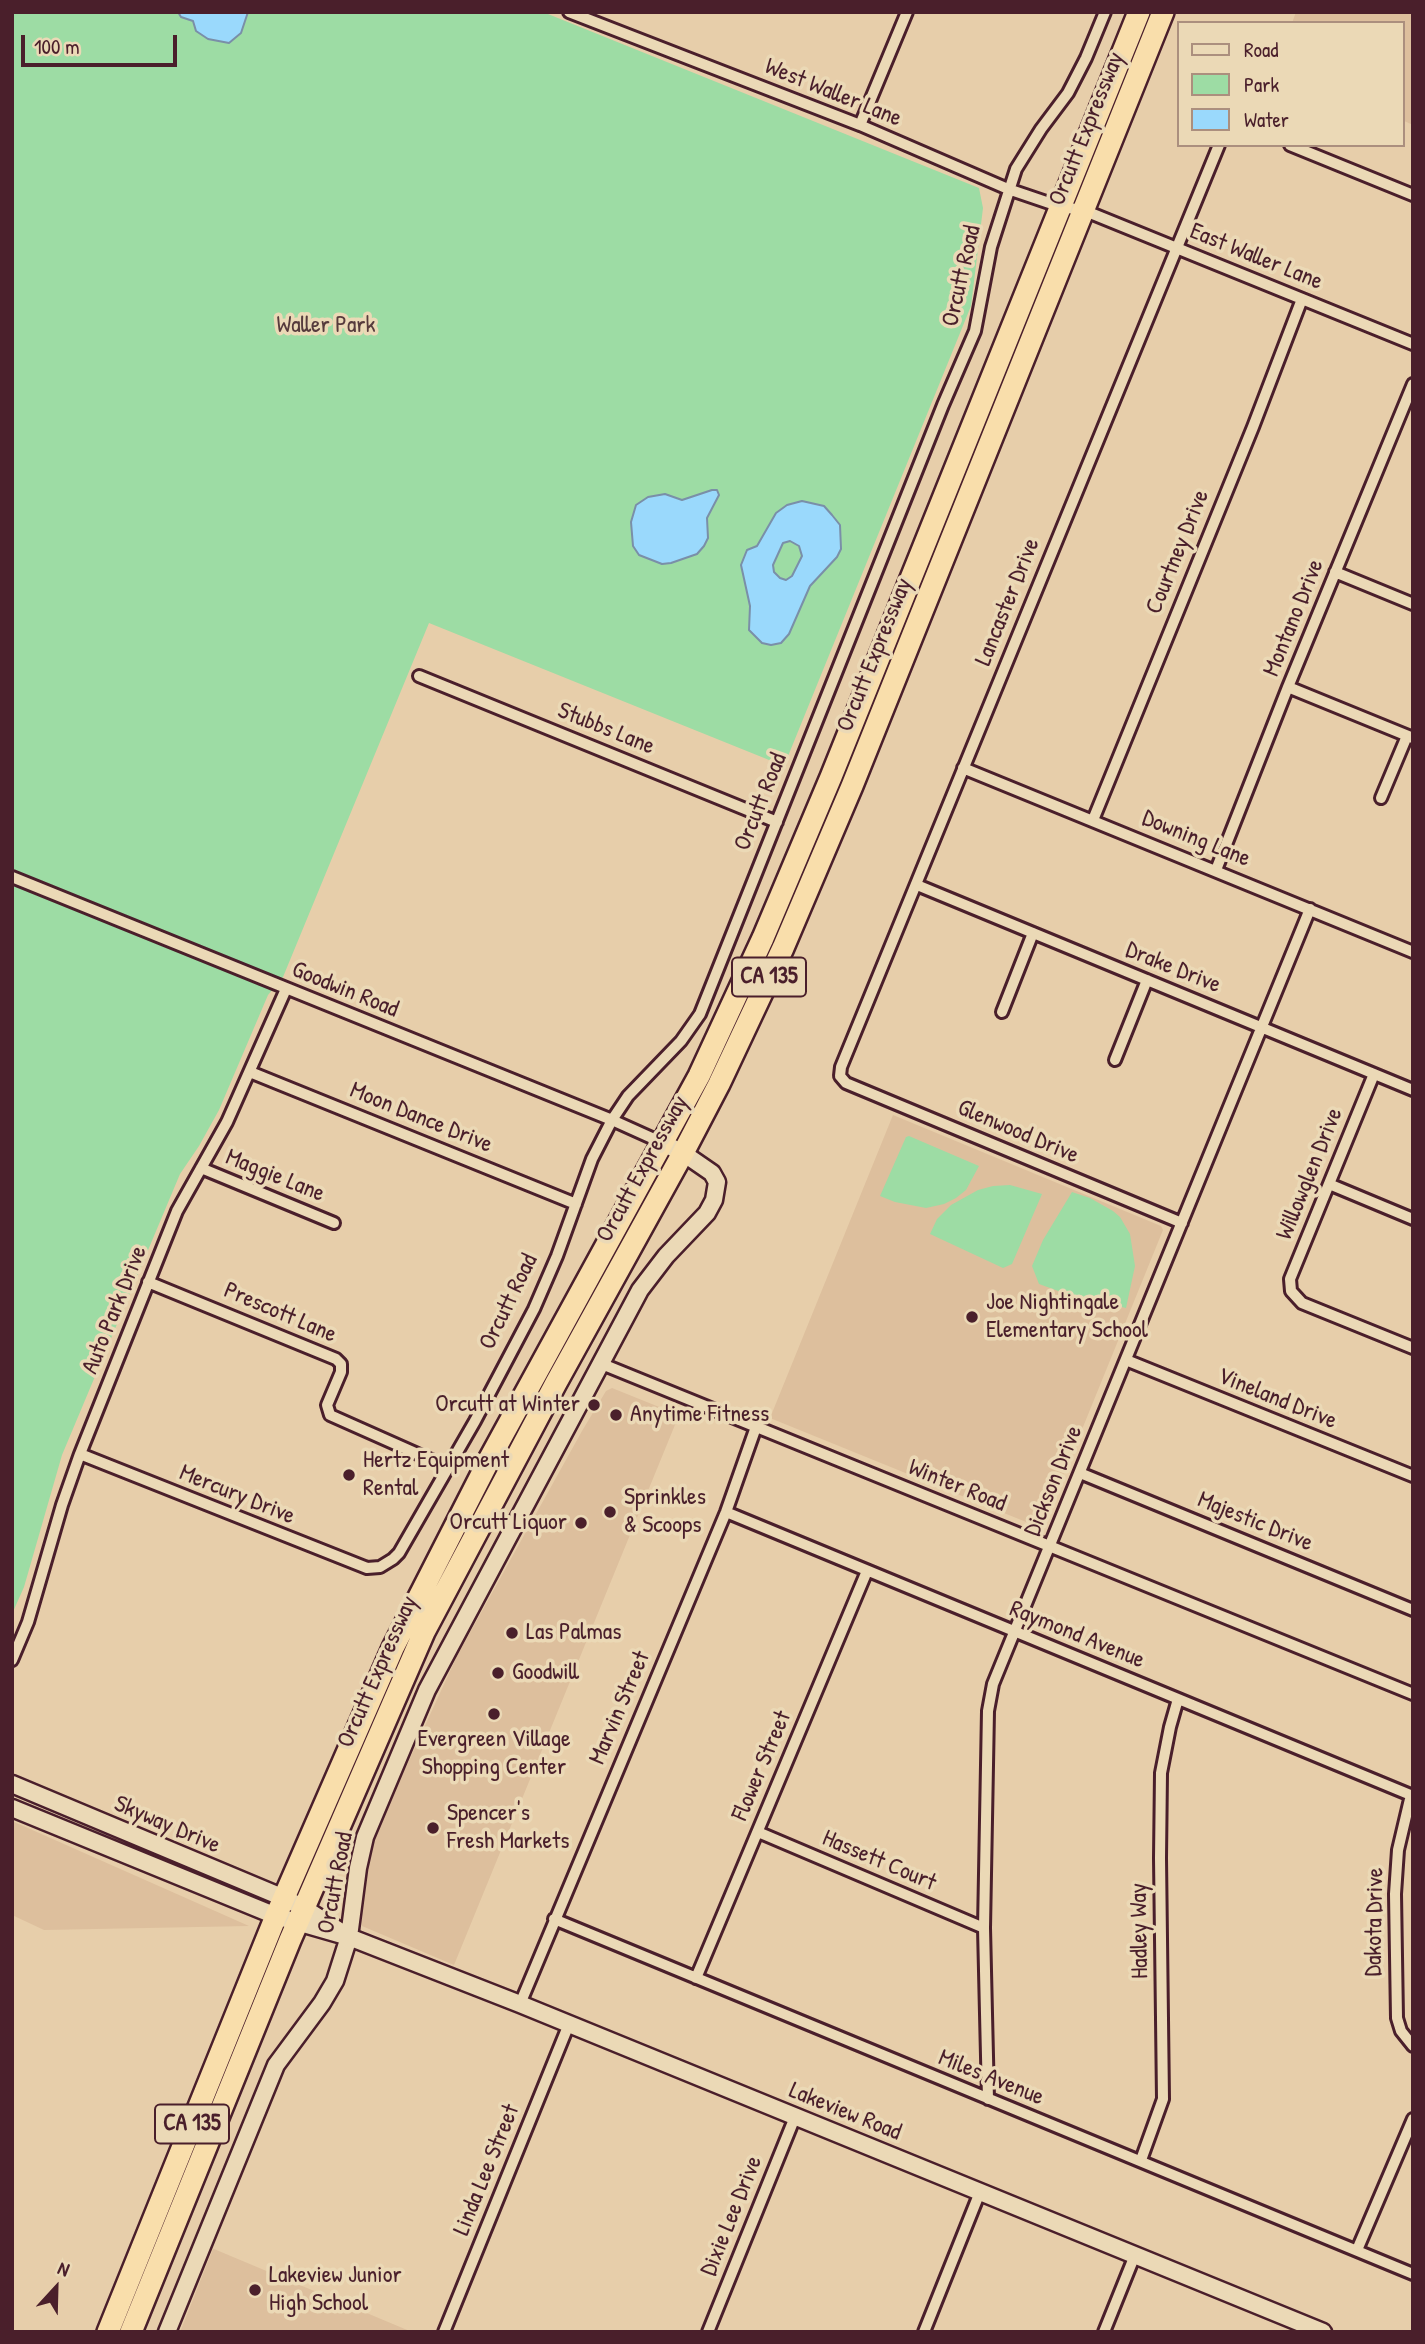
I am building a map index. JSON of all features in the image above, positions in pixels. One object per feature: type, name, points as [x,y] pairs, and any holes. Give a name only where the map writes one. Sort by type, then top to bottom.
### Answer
[{"type":"highway","name":"Orcutt Expressway","points":[[108,2332],[280,1907],[393,1648],[483,1470],[699,1076],[763,938],[836,765],[1139,12]]},
{"type":"highway","name":"Orcutt Expressway","points":[[131,2332],[301,1916],[378,1734],[444,1591],[683,1153],[719,1084],[783,948],[852,786],[1163,12]]},
{"type":"main road","name":"Orcutt Road","points":[[167,2332],[276,2065],[335,1981],[349,1937],[358,1868],[365,1838],[407,1735],[434,1678],[640,1290],[666,1256],[707,1213],[714,1199],[717,1182],[712,1173],[663,1143]]},
{"type":"main road","name":"Skyway Drive","points":[[12,1784],[301,1916]]},
{"type":"main road","name":"Skyway Drive","points":[[12,1808],[280,1907]]},
{"type":"main road","name":"Lakeview Road","points":[[301,1916],[1323,2332]]},
{"type":"street","name":"West Waller Lane","points":[[569,12],[860,125],[1008,189],[1083,210]]},
{"type":"street","points":[[860,125],[907,12]]},
{"type":"street","name":"Orcutt Road","points":[[380,1567],[399,1553],[475,1422],[534,1309],[557,1256],[592,1159],[612,1120],[628,1096],[681,1041],[699,1014],[975,331],[991,247],[1016,169],[1068,93],[1105,12]]},
{"type":"street","name":"Lancaster Drive","points":[[840,1076],[841,1067],[1218,147]]},
{"type":"street","points":[[1295,147],[1413,195]]},
{"type":"street","name":"East Waller Lane","points":[[1083,210],[1413,344]]},
{"type":"street","name":"Courtney Drive","points":[[1093,820],[1253,427],[1302,299]]},
{"type":"street","name":"Montano Drive","points":[[1216,870],[1413,384]]},
{"type":"street","points":[[1335,572],[1413,604]]},
{"type":"street","name":"Stubbs Lane","points":[[419,676],[777,822]]},
{"type":"street","points":[[1288,687],[1410,737],[1381,798]]},
{"type":"street","name":"Downing Lane","points":[[963,768],[1413,952]]},
{"type":"street","name":"Goodwin Road","points":[[12,877],[663,1143]]},
{"type":"street","name":"Drake Drive","points":[[917,885],[1413,1090]]},
{"type":"street","name":"Dickson Drive","points":[[988,2099],[984,1928],[988,1711],[993,1684],[1310,909]]},
{"type":"street","points":[[1002,1012],[1034,933]]},
{"type":"street","points":[[1115,1060],[1147,980]]},
{"type":"street","name":"Auto Park Drive","points":[[12,1660],[27,1622],[80,1454],[148,1282],[177,1211],[227,1122],[286,989]]},
{"type":"street","name":"Moon Dance Drive","points":[[250,1072],[576,1204]]},
{"type":"street","name":"Willowglen Drive","points":[[1374,1074],[1290,1279],[1291,1292],[1302,1303],[1413,1348]]},
{"type":"street","name":"Glenwood Drive","points":[[840,1076],[846,1083],[1182,1223]]},
{"type":"street","name":"Maggie Lane","points":[[201,1168],[334,1223]]},
{"type":"street","points":[[1329,1184],[1413,1219]]},
{"type":"street","name":"Prescott Lane","points":[[148,1282],[336,1359],[341,1364],[341,1372],[327,1405],[330,1415],[447,1467]]},
{"type":"street","name":"Vineland Drive","points":[[1126,1360],[1413,1476]]},
{"type":"street","name":"Winter Road","points":[[602,1364],[1413,1694]]},
{"type":"street","name":"Marvin Street","points":[[520,2004],[726,1512],[755,1427]]},
{"type":"street","name":"Mercury Drive","points":[[80,1454],[344,1561],[367,1568],[380,1567]]},
{"type":"street","name":"Majestic Drive","points":[[1080,1473],[1413,1610]]},
{"type":"street","name":"Raymond Avenue","points":[[726,1512],[1412,1796]]},
{"type":"street","name":"Flower Street","points":[[696,1978],[867,1571]]},
{"type":"street","name":"Hadley Way","points":[[1141,2160],[1163,2099],[1161,1773],[1178,1699]]},
{"type":"street","name":"Dakota Drive","points":[[1412,1796],[1398,1850],[1395,1920],[1398,2018],[1401,2031],[1413,2046]]},
{"type":"street","name":"Hassett Court","points":[[758,1832],[984,1928]]},
{"type":"street","name":"Miles Avenue","points":[[554,1919],[1413,2274]]},
{"type":"street","name":"Linda Lee Street","points":[[444,2332],[569,2024]]},
{"type":"street","name":"Dixie Lee Drive","points":[[708,2332],[795,2117]]},
{"type":"street","points":[[1357,2250],[1413,2119]]},
{"type":"street","points":[[924,2332],[980,2192]]},
{"type":"street","points":[[1104,2332],[1135,2255]]},
{"type":"shaded area","points":[[1296,12],[1413,12],[1413,125],[1404,121],[1404,21],[1293,21]]},
{"type":"shaded area","points":[[893,1115],[1161,1226],[1163,1230],[1044,1523],[1036,1526],[770,1418]]},
{"type":"shaded area","name":"Evergreen Village Shopping Center","points":[[612,1388],[679,1415],[454,1965],[362,1926],[360,1916],[365,1873],[372,1841],[457,1656],[582,1431],[606,1391]]},
{"type":"shaded area","points":[[12,1821],[249,1926],[44,1930],[12,1915]]},
{"type":"shaded area","name":"Lakeview Junior High School","points":[[214,2249],[412,2332],[180,2332]]},
{"type":"green space","name":"Waller Park","points":[[12,12],[543,12],[979,188],[983,208],[971,306],[784,766],[429,623],[283,977],[268,995],[219,1110],[180,1174],[62,1455],[24,1587],[12,1614]]},
{"type":"green space","points":[[906,1137],[979,1166],[966,1190],[944,1204],[926,1208],[880,1196]]},
{"type":"green space","points":[[1010,1185],[1042,1194],[1012,1264],[1003,1268],[930,1234],[937,1219],[951,1205],[978,1190]]},
{"type":"green space","points":[[1072,1192],[1090,1198],[1113,1211],[1130,1234],[1135,1266],[1126,1308],[1039,1284],[1032,1266],[1043,1240]]},
{"type":"water","points":[[178,12],[248,12],[241,33],[229,43],[208,39],[196,31],[193,21],[181,17]]},
{"type":"water","points":[[717,490],[719,495],[707,518],[708,538],[697,554],[662,564],[639,555],[633,546],[631,522],[636,505],[648,497],[665,494],[682,500]]},
{"type":"water","points":[[802,501],[824,506],[840,525],[841,549],[810,586],[789,634],[781,643],[771,645],[762,643],[749,630],[750,606],[741,565],[747,550],[757,546],[776,513],[787,505]],"holes":[[[790,541],[799,546],[802,556],[792,576],[786,580],[780,578],[774,572],[773,565],[783,543]]]},
{"type":"place","name":"Joe Nightingale Elementary School","points":[[972,1317]]},
{"type":"place","name":"Orcutt at Winter","points":[[594,1405]]},
{"type":"place","name":"Anytime Fitness","points":[[616,1415]]},
{"type":"place","name":"Hertz Equipment Rental","points":[[349,1475]]},
{"type":"place","name":"Sprinkles & Scoops","points":[[610,1512]]},
{"type":"place","name":"Orcutt Liquor","points":[[581,1523]]},
{"type":"place","name":"Las Palmas","points":[[512,1633]]},
{"type":"place","name":"Goodwill","points":[[498,1673]]},
{"type":"place","name":"Evergreen Village Shopping Center","points":[[494,1714]]},
{"type":"place","name":"Spencer's Fresh Markets","points":[[433,1828]]},
{"type":"place","name":"Lakeview Junior High School","points":[[255,2290]]}]
